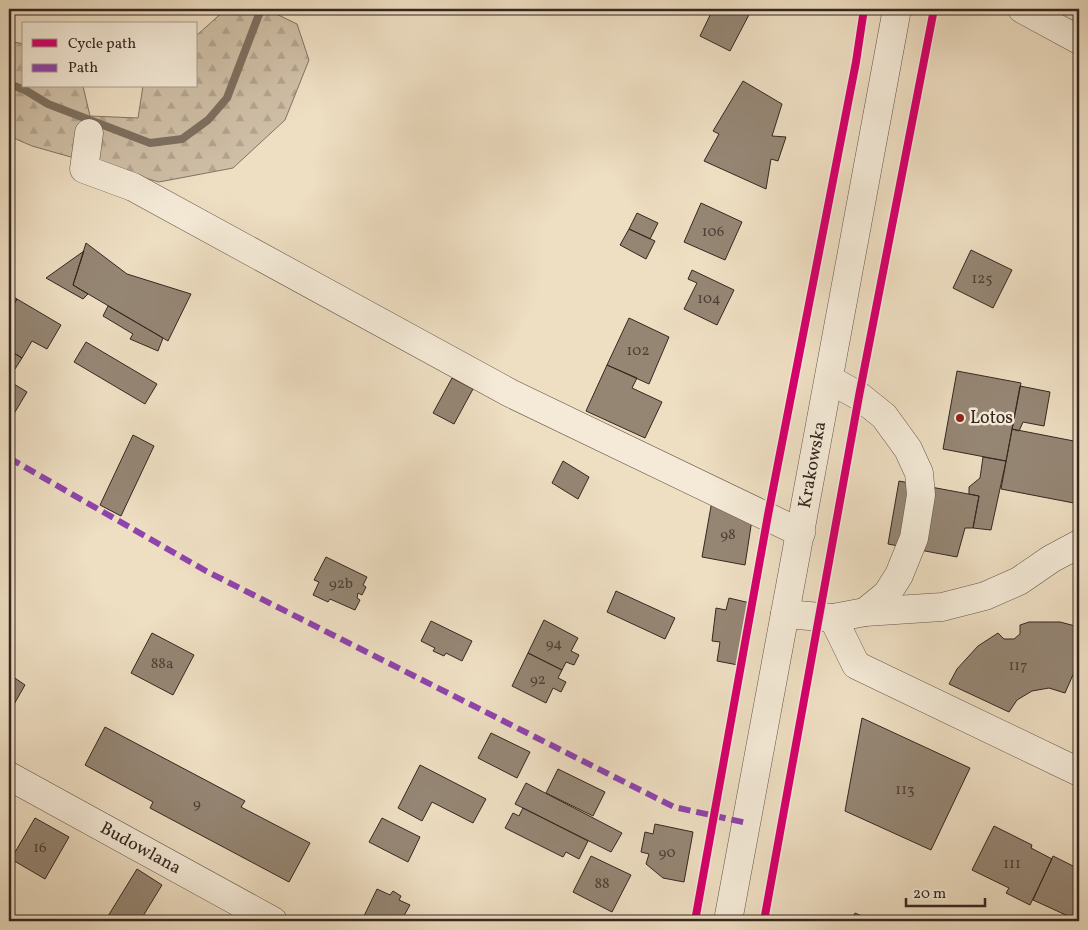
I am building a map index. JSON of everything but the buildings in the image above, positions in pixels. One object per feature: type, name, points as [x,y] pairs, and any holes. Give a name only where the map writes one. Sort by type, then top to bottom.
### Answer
[{"type":"street","name":"Krakowska","points":[[728,921],[898,9]]},
{"type":"street","points":[[1022,9],[1079,40]]},
{"type":"street","points":[[89,133],[84,169],[133,188],[510,393],[800,533]]},
{"type":"street","points":[[829,379],[859,396],[884,416],[908,449],[919,473],[922,496],[914,538],[899,575],[886,594],[865,612]]},
{"type":"street","points":[[786,614],[833,618],[865,612],[942,607],[985,596],[1018,581],[1051,559],[1079,544]]},
{"type":"street","points":[[833,618],[856,664],[1079,772]]},
{"type":"street","name":"Budowlana","points":[[9,776],[272,921]]},
{"type":"green space","points":[[226,9],[266,9],[297,24],[309,60],[285,120],[233,168],[159,182],[32,146],[9,136],[9,41],[22,44],[22,88],[83,88],[90,116],[138,118],[143,88],[198,88],[198,34]]},
{"type":"waterway","points":[[9,84],[25,90],[48,104],[150,143],[182,139],[208,120],[227,98],[261,9]]},
{"type":"marked path","points":[[9,458],[206,571],[674,807],[747,823]]},
{"type":"cycle path","points":[[695,921],[768,515],[856,62],[864,9]]},
{"type":"cycle path","points":[[764,921],[859,396],[934,9]]},
{"type":"place","name":"Lotos","points":[[960,418]]}]
